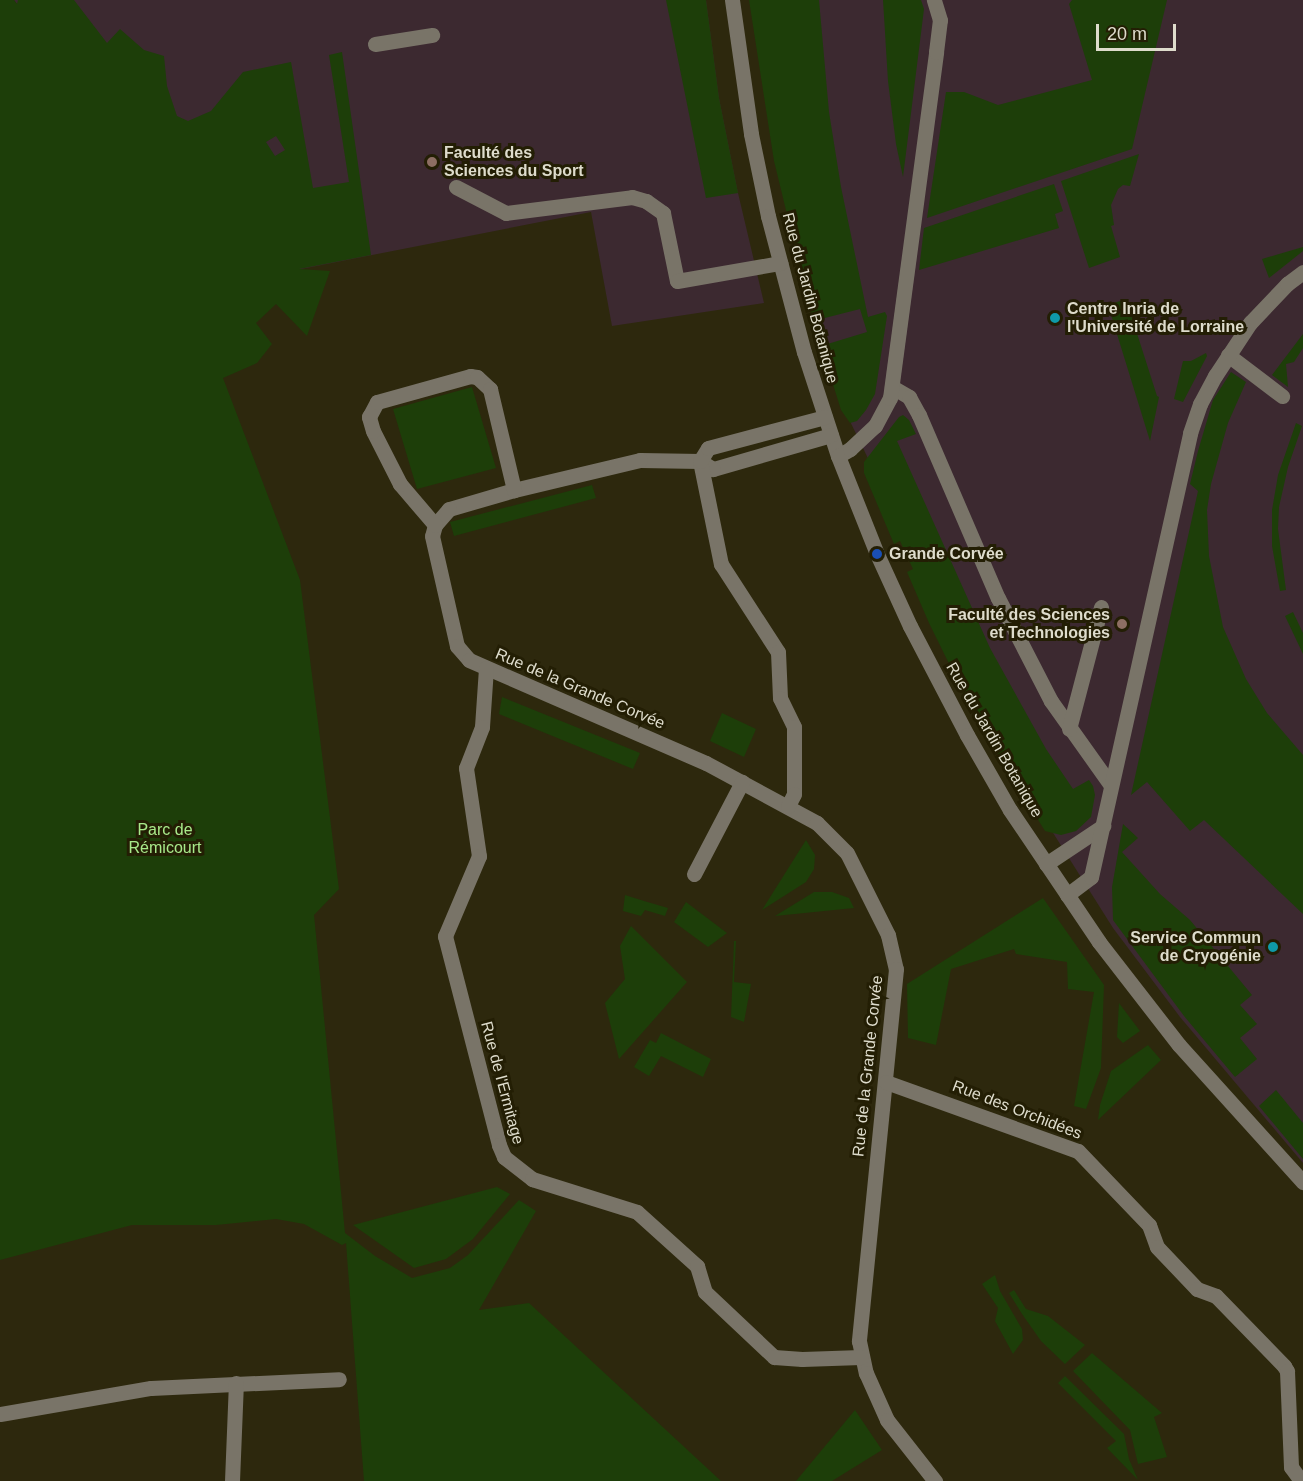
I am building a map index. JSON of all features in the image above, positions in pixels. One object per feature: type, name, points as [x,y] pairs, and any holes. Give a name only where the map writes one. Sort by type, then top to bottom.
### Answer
[{"type":"street","name":"Rue du Jardin Botanique","points":[[732,0],[751,134],[780,263],[838,456],[877,554],[914,633],[967,735],[1011,810],[1099,942],[1179,1045],[1303,1182]]},
{"type":"street","points":[[838,456],[850,449],[875,426],[885,412],[892,387],[940,20],[934,0]]},
{"type":"street","points":[[375,44],[432,35]]},
{"type":"street","points":[[456,187],[506,213],[547,210],[632,198],[646,201],[663,213],[677,281],[780,263]]},
{"type":"street","points":[[1067,895],[1091,877],[1190,433],[1200,404],[1228,355],[1264,307],[1303,272]]},
{"type":"street","points":[[1228,355],[1282,396]]},
{"type":"street","points":[[514,490],[490,389],[477,377],[470,376],[377,402],[369,417],[373,431],[400,484],[435,525],[449,509],[514,490],[640,460],[700,461],[713,469],[831,435]]},
{"type":"street","points":[[892,387],[909,397],[919,415],[998,598],[1051,701],[1110,784]]},
{"type":"street","points":[[788,806],[794,794],[794,727],[780,698],[778,652],[721,564],[700,461],[708,448],[825,417]]},
{"type":"street","name":"Rue de la Grande Corvée","points":[[435,525],[432,536],[434,554],[457,646],[469,660],[614,721],[742,782],[817,823],[847,853],[888,934],[896,969],[860,1319],[861,1357],[871,1387],[887,1420],[935,1481]]},
{"type":"street","points":[[1069,729],[1101,607]]},
{"type":"street","name":"Rue de l'Ermitage","points":[[486,668],[482,727],[466,768],[478,856],[445,936],[504,1157],[532,1179],[637,1212],[697,1266],[705,1292],[774,1357],[802,1359],[861,1357]]},
{"type":"street","points":[[694,874],[742,782]]},
{"type":"street","points":[[1046,864],[1103,826]]},
{"type":"street","name":"Rue des Orchidées","points":[[886,1082],[1078,1151],[1149,1225],[1154,1243],[1163,1254],[1197,1289],[1216,1296],[1284,1366],[1287,1371],[1291,1467],[1301,1481]]},
{"type":"street","points":[[0,1414],[150,1388],[339,1379]]},
{"type":"street","points":[[232,1481],[236,1383]]},
{"type":"shaded area","name":"Faculté des Sciences du Sport","points":[[14,0],[706,0],[719,98],[738,193],[764,303],[612,326],[591,212],[189,291],[115,132]]},
{"type":"shaded area","name":"Faculté des Sciences et Technologies","points":[[754,0],[1303,0],[1303,1163],[1180,1017],[1113,928],[1038,809],[846,413],[796,235]]},
{"type":"green space","name":"Parc de Rémicourt","points":[[0,0],[14,0],[17,4],[18,0],[74,0],[107,43],[120,29],[144,50],[164,56],[167,86],[177,116],[188,121],[211,111],[243,72],[291,62],[313,188],[349,182],[329,55],[342,52],[371,255],[299,269],[330,271],[307,336],[276,304],[256,323],[272,344],[257,363],[223,378],[300,580],[339,889],[314,915],[345,1233],[375,1256],[412,1278],[450,1268],[468,1255],[519,1200],[536,1211],[479,1310],[529,1303],[721,1481],[364,1481],[346,1243],[342,1245],[304,1224],[276,1219],[216,1225],[132,1225],[0,1260]],"holes":[[[276,136],[285,150],[275,156],[266,142]]]},
{"type":"green space","points":[[666,0],[706,0],[719,98],[738,193],[706,198]]},
{"type":"green space","points":[[749,0],[819,0],[829,112],[841,187],[868,317],[885,312],[887,316],[875,394],[857,421],[850,423],[841,410],[821,346],[867,332],[860,309],[813,321],[774,161]]},
{"type":"green space","points":[[883,0],[921,0],[924,9],[903,177],[896,144],[888,81]]},
{"type":"green space","points":[[1072,0],[1167,0],[1132,149],[927,218],[946,92],[964,92],[998,105],[1092,80],[1069,4]]},
{"type":"green space","points":[[1139,154],[1130,186],[1123,185],[1118,189],[1111,205],[1114,225],[1111,226],[1120,257],[1089,268],[1061,181]]},
{"type":"green space","points":[[1054,184],[1063,211],[1055,214],[1059,228],[919,270],[924,228]]},
{"type":"green space","points":[[1303,247],[1303,251],[1269,278],[1262,259]]},
{"type":"green space","points":[[1126,299],[1159,397],[1150,441],[1108,305]]},
{"type":"green space","points":[[1303,334],[1303,348],[1294,362],[1286,364],[1288,387],[1272,375]]},
{"type":"green space","points":[[1206,353],[1207,356],[1183,402],[1174,399],[1183,361],[1191,361]]},
{"type":"green space","points":[[1231,372],[1246,382],[1228,423],[1211,484],[1207,510],[1209,556],[1223,627],[1246,679],[1267,713],[1303,755],[1303,914],[1204,820],[1190,831],[1147,782],[1131,795],[1198,491],[1190,484],[1213,400]]},
{"type":"green space","points":[[472,387],[496,468],[417,489],[393,409]]},
{"type":"green space","points":[[903,415],[909,420],[916,434],[897,441],[990,648],[1046,749],[1073,789],[1089,780],[1093,786],[1095,795],[1091,817],[1076,831],[1061,835],[1045,831],[1004,765],[960,686],[929,623],[907,572],[913,569],[900,541],[894,544],[864,473],[864,462],[899,417]]},
{"type":"green space","points":[[1296,423],[1302,426],[1288,467],[1279,507],[1278,529],[1286,590],[1280,591],[1272,546],[1272,510],[1278,475]]},
{"type":"green space","points":[[592,485],[596,498],[454,536],[450,522]]},
{"type":"green space","points":[[1293,612],[1303,633],[1303,654],[1285,616]]},
{"type":"green space","points":[[502,697],[640,753],[633,769],[499,714]]},
{"type":"green space","points":[[722,713],[756,729],[744,757],[710,741]]},
{"type":"green space","points":[[1123,824],[1138,838],[1122,852],[1160,894],[1190,920],[1252,995],[1240,1005],[1257,1024],[1240,1038],[1257,1059],[1235,1077],[1184,1016],[1113,920],[1112,887]]},
{"type":"green space","points":[[806,840],[815,855],[814,869],[806,882],[762,910]]},
{"type":"green space","points":[[814,892],[832,892],[849,898],[854,908],[775,916]]},
{"type":"green space","points":[[625,895],[668,908],[665,916],[645,910],[641,916],[623,911]]},
{"type":"green space","points":[[1043,898],[1104,985],[1101,1068],[1086,1109],[1074,1106],[1094,992],[1068,989],[1067,962],[1016,954],[1014,949],[951,969],[936,1045],[908,1038],[907,984]]},
{"type":"green space","points":[[686,902],[727,933],[708,947],[674,922]]},
{"type":"green space","points":[[631,926],[687,982],[619,1059],[605,1003],[625,979],[620,946]]},
{"type":"green space","points":[[734,941],[736,941],[734,982],[751,984],[744,1022],[731,1017]]},
{"type":"green space","points":[[1119,1003],[1140,1031],[1123,1043],[1117,1037]]},
{"type":"green space","points":[[661,1033],[711,1059],[703,1077],[661,1056],[649,1076],[634,1067],[650,1040],[656,1043]]},
{"type":"green space","points":[[1148,1045],[1161,1060],[1098,1120],[1100,1105],[1111,1071]]},
{"type":"green space","points":[[1276,1090],[1303,1123],[1303,1159],[1259,1106]]},
{"type":"green space","points":[[497,1187],[510,1194],[473,1239],[446,1259],[414,1268],[353,1225]]},
{"type":"green space","points":[[995,1275],[1000,1291],[1022,1329],[1023,1340],[1013,1354],[995,1321],[998,1308],[982,1284]]},
{"type":"green space","points":[[1014,1290],[1026,1309],[1048,1316],[1085,1345],[1065,1364],[1041,1341],[1022,1314],[1009,1293]]},
{"type":"green space","points":[[1092,1353],[1162,1413],[1154,1417],[1167,1457],[1138,1464],[1130,1430],[1073,1371]]},
{"type":"green space","points":[[1065,1376],[1124,1434],[1129,1459],[1138,1480],[1107,1448],[1116,1441],[1058,1383]]},
{"type":"green space","points":[[855,1410],[882,1450],[832,1481],[796,1481]]},
{"type":"place","name":"Faculté des Sciences du Sport","points":[[432,162]]},
{"type":"place","name":"Centre Inria de l'Université de Lorraine","points":[[1055,318]]},
{"type":"place","name":"Grande Corvée","points":[[877,554]]},
{"type":"place","name":"Faculté des Sciences et Technologies","points":[[1122,624]]},
{"type":"place","name":"Service Commun de Cryogénie","points":[[1273,947]]}]
